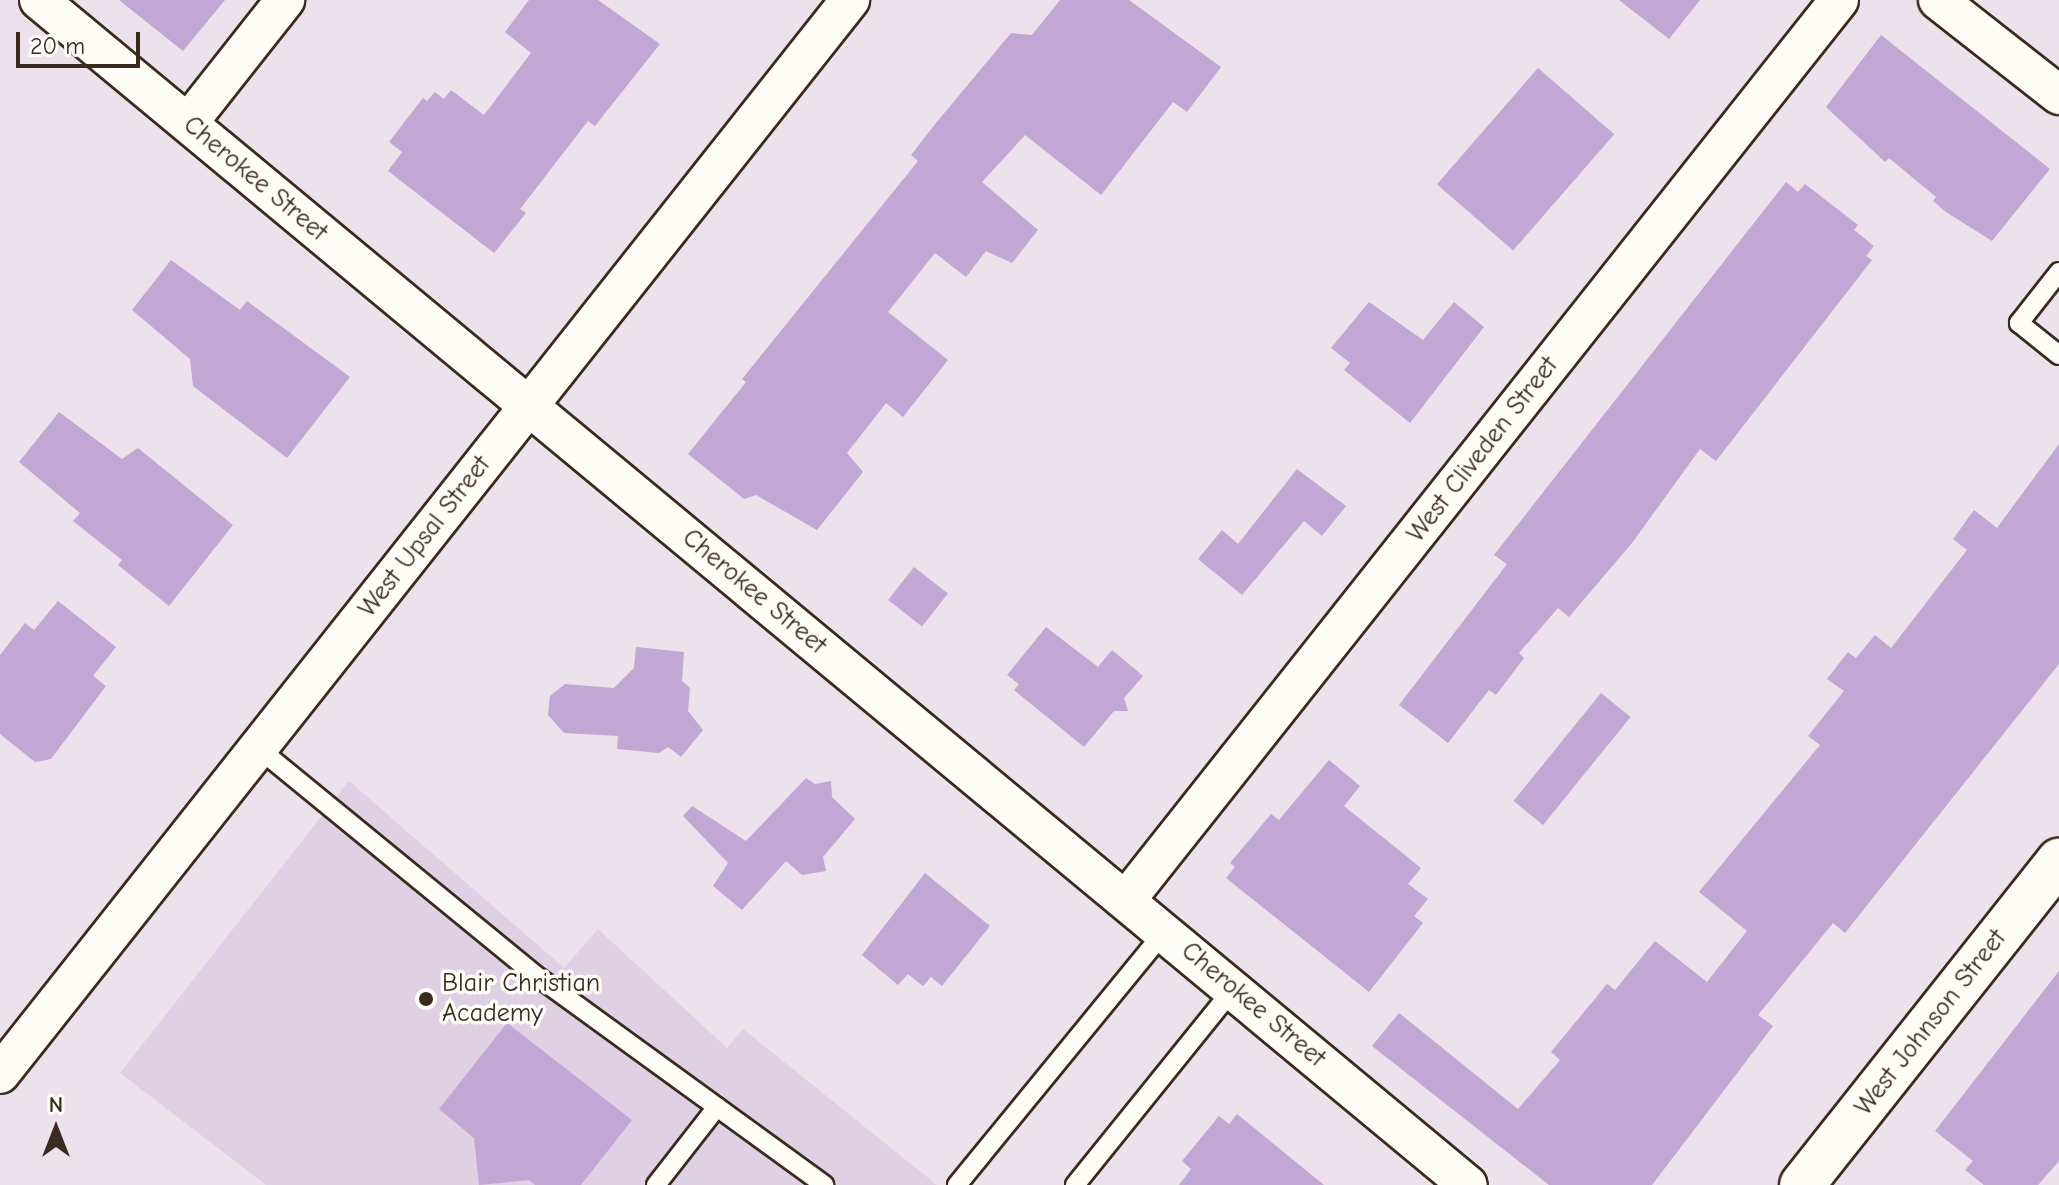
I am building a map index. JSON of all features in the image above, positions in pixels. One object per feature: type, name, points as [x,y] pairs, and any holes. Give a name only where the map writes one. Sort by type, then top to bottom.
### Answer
[{"type":"street","name":"Cherokee Street","points":[[39,0],[1468,1185]]},
{"type":"street","points":[[188,123],[285,0]]},
{"type":"street","name":"West Upsal Street","points":[[0,1074],[850,0]]},
{"type":"street","name":"West Cliveden Street","points":[[1126,900],[1839,0]]},
{"type":"street","points":[[1938,0],[2059,95]]},
{"type":"street","name":"West Johnson Street","points":[[1802,1185],[2059,861]]},
{"type":"lane","points":[[2059,272],[2019,323],[2059,355]]},
{"type":"lane","points":[[258,748],[538,977],[824,1185]]},
{"type":"lane","points":[[957,1185],[1164,932]]},
{"type":"lane","points":[[1075,1185],[1233,989]]},
{"type":"lane","points":[[656,1185],[717,1107]]},
{"type":"shaded area","name":"Blair Christian Academy","points":[[349,781],[564,968],[598,929],[727,1048],[743,1029],[937,1185],[266,1185],[120,1073]]},
{"type":"building","points":[[119,0],[225,0],[183,51]]},
{"type":"building","points":[[529,0],[598,0],[660,44],[595,126],[588,121],[520,209],[526,213],[494,253],[388,171],[402,152],[389,142],[423,98],[427,101],[435,92],[444,99],[451,90],[484,115],[531,53],[505,32]]},
{"type":"building","points":[[1060,0],[1129,0],[1221,67],[1187,112],[1173,102],[1101,195],[1025,135],[982,182],[1038,230],[1012,263],[986,251],[966,277],[935,253],[888,312],[948,360],[903,417],[886,403],[847,453],[863,472],[817,530],[756,495],[744,499],[688,454],[746,382],[742,379],[918,161],[911,155],[936,123],[1011,33],[1032,35]]},
{"type":"building","points":[[1619,0],[1700,0],[1669,39]]},
{"type":"building","points":[[1881,35],[2050,169],[1992,241],[1946,212],[1933,201],[1936,197],[1889,158],[1885,162],[1826,107]]},
{"type":"building","points":[[1538,68],[1614,134],[1513,250],[1437,184]]},
{"type":"building","points":[[1786,182],[1798,192],[1805,184],[1858,225],[1854,230],[1874,246],[1866,256],[1872,260],[1716,461],[1700,449],[1632,543],[1569,617],[1558,608],[1519,653],[1524,658],[1496,695],[1489,690],[1448,743],[1399,705],[1507,564],[1494,555]]},
{"type":"building","points":[[171,260],[240,310],[247,301],[350,377],[287,458],[193,386],[190,359],[132,310]]},
{"type":"building","points":[[1369,302],[1423,340],[1454,302],[1484,327],[1410,423],[1344,370],[1350,363],[1331,348]]},
{"type":"building","points":[[59,412],[122,459],[138,448],[233,525],[169,606],[118,565],[122,560],[73,521],[80,513],[19,462]]},
{"type":"building","points":[[2059,444],[2059,664],[1845,933],[1833,923],[1758,1015],[1773,1026],[1652,1185],[1549,1185],[1372,1046],[1399,1013],[1518,1109],[1560,1060],[1551,1052],[1607,984],[1615,990],[1655,941],[1707,982],[1747,931],[1699,892],[1820,745],[1808,736],[1844,691],[1827,679],[1848,652],[1856,658],[1875,635],[1891,648],[1967,550],[1953,539],[1974,510],[1997,528]]},
{"type":"building","points":[[1297,469],[1346,506],[1322,536],[1304,521],[1242,595],[1198,559],[1222,530],[1238,544]]},
{"type":"building","points":[[914,567],[948,593],[922,627],[888,600]]},
{"type":"building","points":[[58,601],[116,647],[93,676],[106,686],[51,759],[35,762],[0,734],[0,655],[25,623],[34,630]]},
{"type":"building","points":[[1046,627],[1098,667],[1112,650],[1143,676],[1124,698],[1128,711],[1114,711],[1084,747],[1014,690],[1019,684],[1007,675]]},
{"type":"building","points":[[636,647],[684,652],[682,681],[690,688],[688,711],[703,730],[681,757],[668,747],[659,753],[617,749],[618,736],[564,733],[548,715],[550,696],[565,684],[614,688],[634,668]]},
{"type":"building","points":[[1601,693],[1631,717],[1543,825],[1514,801]]},
{"type":"building","points":[[1329,760],[1360,786],[1344,806],[1421,868],[1408,884],[1428,899],[1414,916],[1423,923],[1369,992],[1226,878],[1235,867],[1230,863],[1271,814],[1279,820]]},
{"type":"building","points":[[806,778],[815,784],[831,781],[832,797],[855,819],[823,857],[826,871],[802,875],[786,861],[742,910],[713,886],[728,863],[683,816],[692,806],[746,841]]},
{"type":"building","points":[[925,873],[990,926],[942,986],[931,977],[923,986],[908,974],[898,985],[862,955]]},
{"type":"building","points":[[2059,971],[2059,1161],[2038,1185],[1984,1185],[1965,1170],[1973,1161],[1935,1131]]},
{"type":"building","points":[[507,1023],[632,1120],[581,1185],[535,1185],[529,1180],[479,1185],[474,1138],[439,1109]]},
{"type":"building","points":[[1237,1114],[1324,1185],[1179,1185],[1191,1169],[1182,1161],[1219,1116],[1229,1124]]},
{"type":"place","name":"Blair Christian Academy","points":[[426,999]]}]
